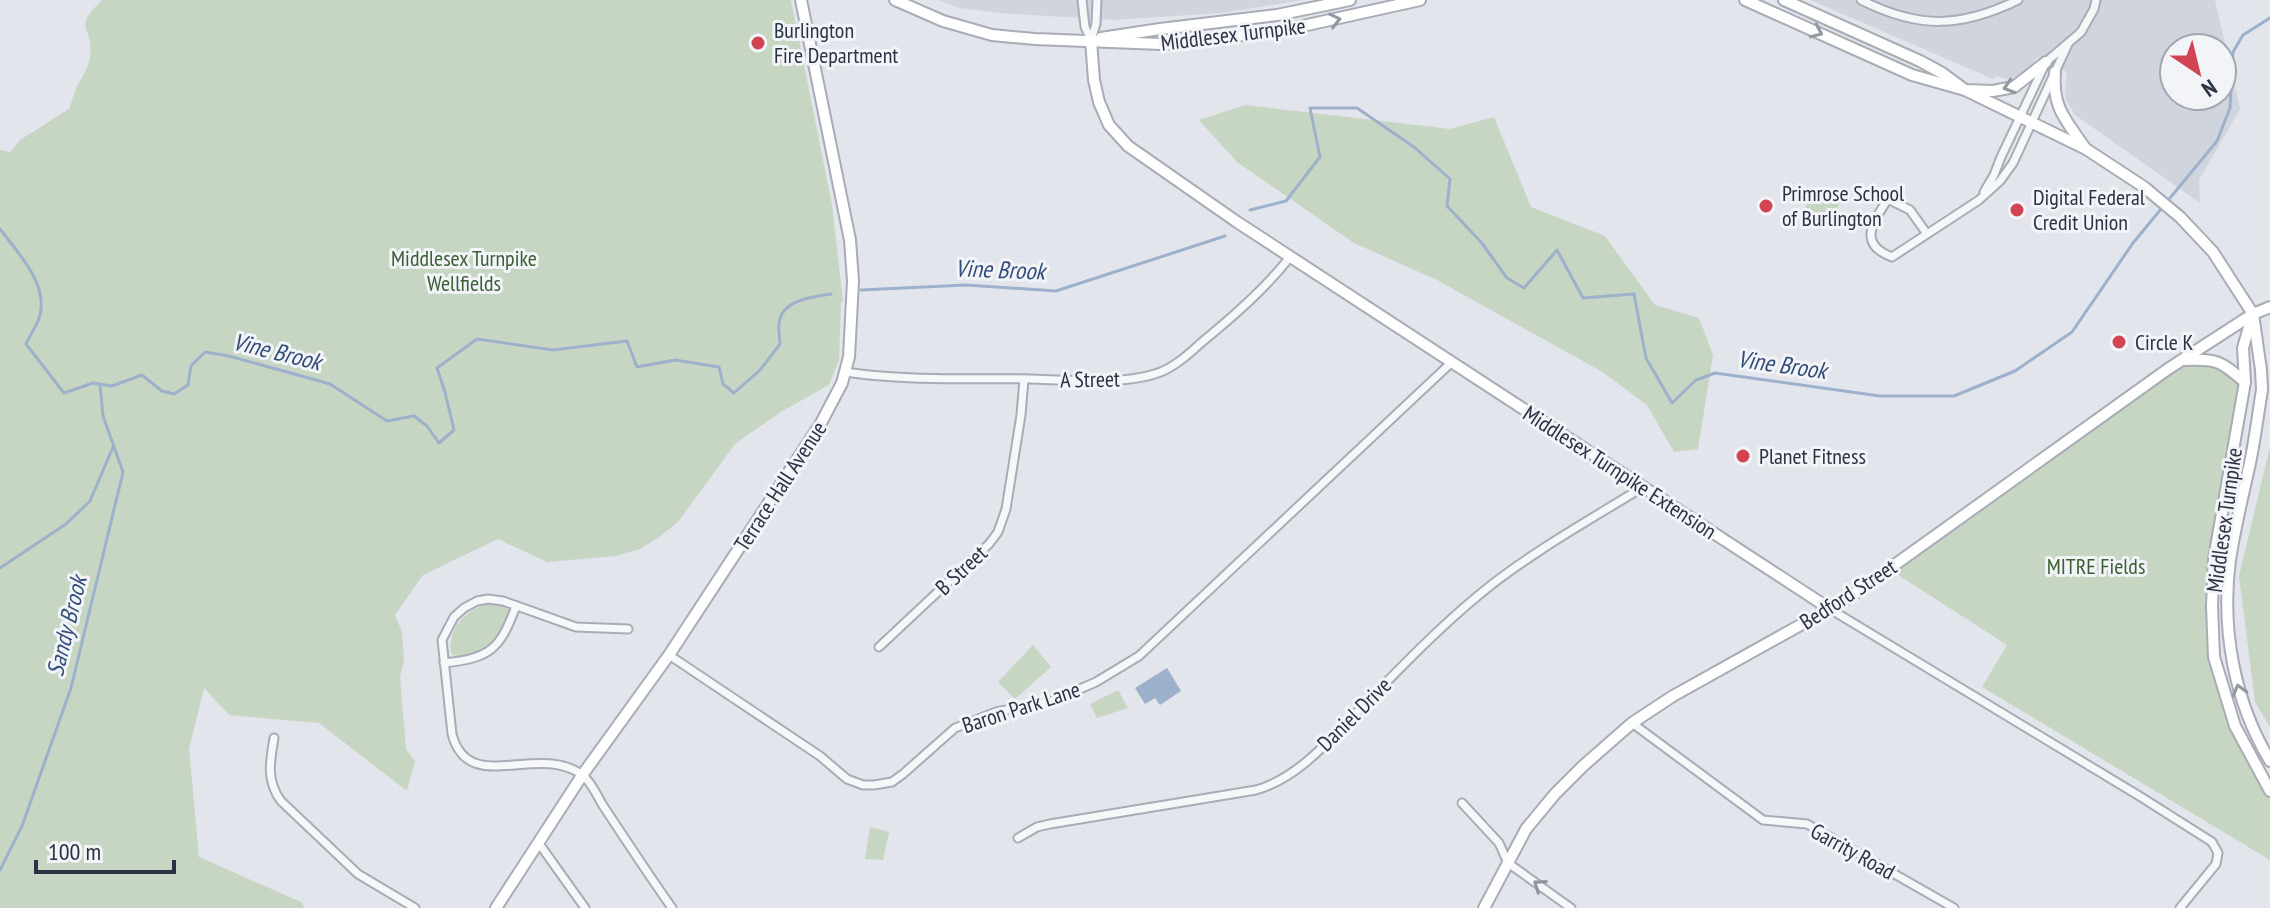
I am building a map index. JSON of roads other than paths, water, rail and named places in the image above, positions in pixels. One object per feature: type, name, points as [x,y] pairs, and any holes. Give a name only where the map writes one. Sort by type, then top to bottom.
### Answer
[{"type":"main road","name":"Terrace Hall Avenue","points":[[496,908],[583,774],[669,655],[821,423],[845,372],[849,357],[852,302],[850,240],[801,0]]},
{"type":"main road","name":"Middlesex Turnpike","points":[[895,0],[943,21],[992,35],[1124,44],[1230,38],[1313,24],[1420,0]]},
{"type":"main road","name":"Middlesex Turnpike","points":[[1091,40],[1269,17],[1350,0]]},
{"type":"main road","name":"Middlesex Turnpike","points":[[1745,0],[1912,75],[1965,90]]},
{"type":"main road","name":"Middlesex Turnpike","points":[[1784,0],[1920,61],[1965,90],[2086,149],[2144,187],[2180,217],[2213,252],[2253,314],[2262,390],[2230,562],[2227,626],[2241,698],[2258,742],[2270,761]]},
{"type":"main road","name":"Middlesex Turnpike Extension","points":[[1091,40],[1099,102],[1117,136],[1141,156],[1290,257],[1830,609]]},
{"type":"main road","points":[[1965,90],[1993,91],[2014,87],[2046,62]]},
{"type":"main road","points":[[2055,72],[2057,105],[2086,149]]},
{"type":"main road","name":"Bedford Street","points":[[1484,908],[1526,829],[1555,794],[1632,723],[1673,696],[1830,609],[2182,360],[2253,314],[2270,307]]},
{"type":"main road","name":"Middlesex Turnpike","points":[[2253,314],[2243,348],[2245,382],[2214,559],[2212,606],[2214,657],[2235,726],[2270,791]]},
{"type":"main road","points":[[2182,360],[2212,359],[2245,382]]},
{"type":"street","points":[[1082,0],[1085,27],[1091,40]]},
{"type":"street","points":[[1091,40],[1096,24],[1097,0]]},
{"type":"street","points":[[1861,0],[1899,16],[1919,21],[1943,21],[1969,19],[2018,0]]},
{"type":"street","points":[[1979,200],[1994,175],[2046,62],[2088,22],[2096,0]]},
{"type":"street","points":[[1927,234],[1910,210],[1888,199],[1870,231],[1871,239],[1881,253],[1892,257],[1979,200],[2000,181],[2013,163],[2068,44]]},
{"type":"street","name":"A Street","points":[[845,372],[896,377],[1122,380],[1163,371],[1181,360],[1236,313],[1290,257]]},
{"type":"street","name":"Baron Park Lane","points":[[669,655],[820,756],[847,779],[863,785],[892,782],[955,728],[996,712],[1052,701],[1096,682],[1139,656],[1452,362]]},
{"type":"street","name":"B Street","points":[[879,647],[998,532],[1006,509],[1024,379]]},
{"type":"street","name":"Daniel Drive","points":[[1018,838],[1037,827],[1050,824],[1256,790],[1283,778],[1330,739],[1440,629],[1503,576],[1643,487]]},
{"type":"street","points":[[628,629],[576,627],[488,599],[464,608],[446,628],[442,640],[452,734],[461,756],[479,766],[556,763],[583,774],[672,908]]},
{"type":"street","points":[[444,663],[475,658],[496,646],[506,633],[516,606]]},
{"type":"street","name":"Middlesex Turnpike Extension","points":[[1830,609],[2212,842],[2217,849],[2216,864],[2180,908]]},
{"type":"street","name":"Garrity Road","points":[[1632,723],[1763,820],[1807,824],[1954,908]]},
{"type":"street","points":[[274,738],[270,782],[281,801],[358,874],[415,908]]},
{"type":"street","points":[[1462,803],[1499,843],[1508,863],[1571,908]]},
{"type":"street","points":[[538,842],[585,908]]},
{"type":"water","points":[[1167,668],[1181,691],[1160,705],[1155,698],[1145,704],[1135,688]]},
{"type":"waterway","name":"Vine Brook","points":[[1250,210],[1286,201],[1320,157],[1310,108],[1357,108],[1414,147],[1450,179],[1447,206],[1481,242],[1507,278],[1524,288],[1557,250],[1583,298],[1634,294],[1646,358],[1672,403],[1696,380],[1715,373],[1880,396],[1954,396],[2015,371],[2072,332],[2133,243],[2217,141],[2230,108],[2233,52],[2243,35],[2270,18]]},
{"type":"waterway","name":"Vine Brook","points":[[0,229],[22,258],[40,291],[40,315],[26,344],[64,393],[93,383],[112,386],[142,375],[162,391],[174,394],[188,385],[191,366],[205,352],[330,384],[387,421],[414,416],[427,426],[439,443],[454,430],[437,368],[477,339],[553,350],[627,341],[637,367],[675,360],[719,367],[723,384],[734,393],[760,370],[780,344],[779,324],[785,310],[799,301],[831,294]]},
{"type":"waterway","name":"Vine Brook","points":[[861,290],[966,285],[1056,291],[1225,236]]},
{"type":"waterway","name":"Sandy Brook","points":[[0,870],[22,826],[71,688],[123,472],[103,416],[100,385]]},
{"type":"waterway","points":[[0,568],[66,524],[90,501],[113,447]]},
{"type":"place","name":"Burlington Fire Department","points":[[758,43]]},
{"type":"place","name":"Primrose School of Burlington","points":[[1766,206]]},
{"type":"place","name":"Digital Federal Credit Union","points":[[2017,210]]},
{"type":"place","name":"Circle K","points":[[2119,342]]},
{"type":"place","name":"Planet Fitness","points":[[1743,456]]},
{"type":"park label","name":"Middlesex Turnpike Wellfields","points":[[464,270]]},
{"type":"park label","name":"MITRE Fields","points":[[2096,566]]}]
